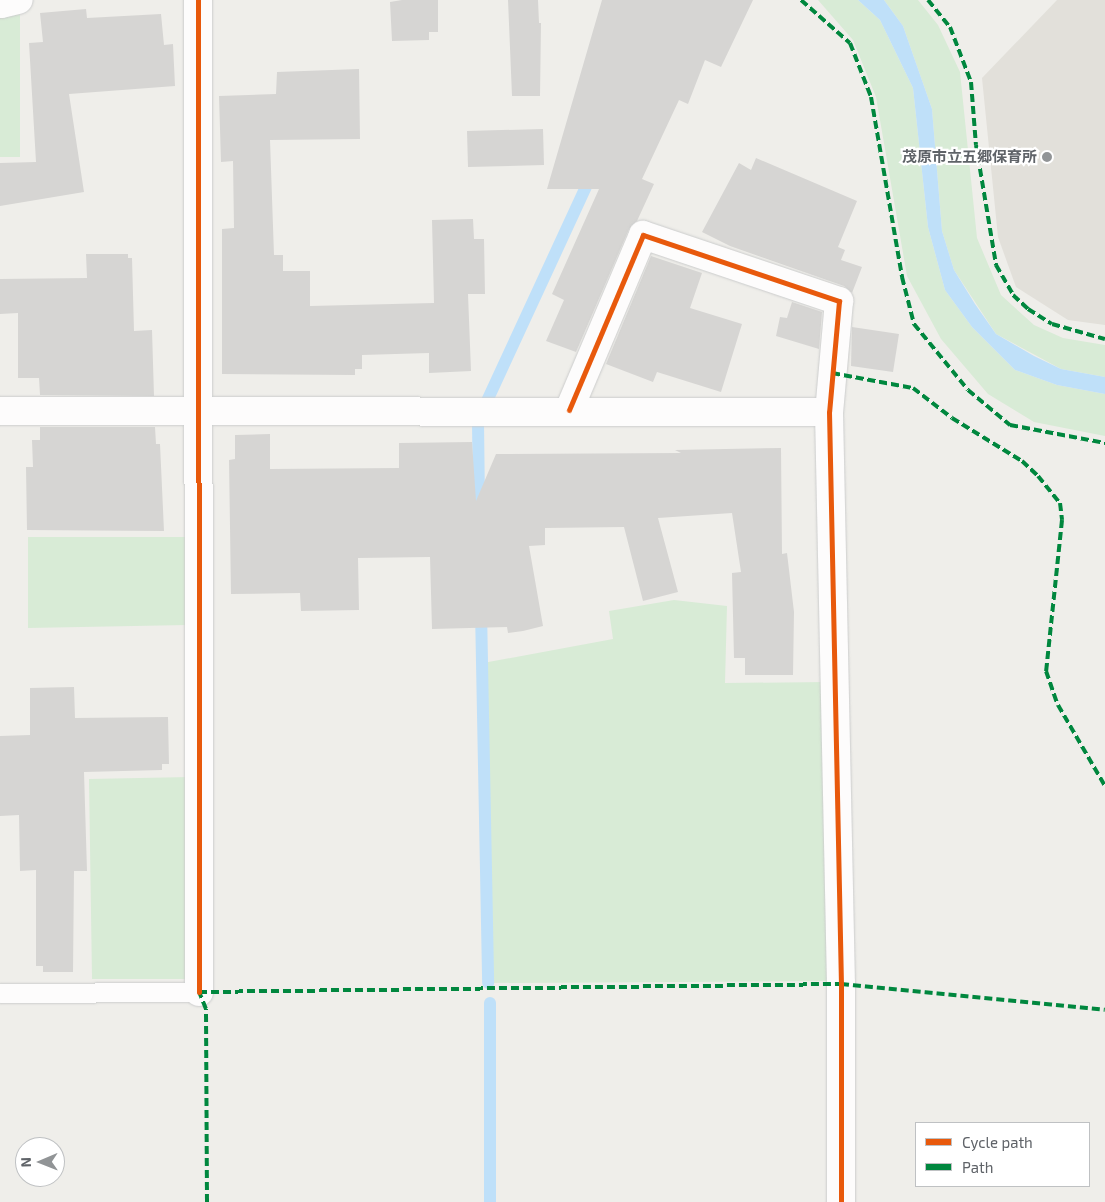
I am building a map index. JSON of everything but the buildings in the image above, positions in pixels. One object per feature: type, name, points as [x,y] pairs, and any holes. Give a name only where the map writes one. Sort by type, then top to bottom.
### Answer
[{"type":"street","points":[[198,0],[199,992]]},
{"type":"street","points":[[569,410],[643,235],[839,301],[829,412],[841,964],[841,1202]]},
{"type":"street","points":[[0,411],[569,410],[829,412]]},
{"type":"lane","points":[[0,993],[199,992]]},
{"type":"shaded area","name":"茂原市立五郷保育所","points":[[1057,0],[1105,0],[1105,325],[1068,320],[1016,287],[998,237],[982,78]]},
{"type":"green space","points":[[818,0],[858,0],[880,20],[913,88],[928,227],[945,290],[972,327],[1015,370],[1057,385],[1105,394],[1105,436],[1034,422],[988,394],[941,339],[907,276],[876,97],[853,40]]},
{"type":"green space","points":[[884,0],[918,0],[938,25],[960,72],[977,238],[1001,295],[1034,325],[1063,338],[1105,345],[1105,377],[1061,369],[996,334],[954,270],[942,231],[932,109],[903,26]]},
{"type":"green space","points":[[20,14],[20,157],[0,157],[0,18]]},
{"type":"green space","points":[[28,537],[188,537],[187,625],[28,628]]},
{"type":"green space","points":[[674,600],[727,606],[725,683],[827,682],[829,981],[488,983],[483,663],[613,639],[609,611]]},
{"type":"green space","points":[[190,777],[191,979],[92,979],[89,779]]},
{"type":"water","points":[[858,0],[884,0],[903,26],[932,109],[942,231],[954,270],[975,304],[996,334],[1034,356],[1061,369],[1105,377],[1105,394],[1057,385],[1015,370],[972,327],[945,290],[928,227],[913,88],[880,20]]},
{"type":"waterway","points":[[487,401],[592,174]]},
{"type":"waterway","points":[[478,422],[479,510]]},
{"type":"waterway","points":[[481,610],[488,983]]},
{"type":"waterway","points":[[490,1003],[490,1202]]},
{"type":"marked path","points":[[801,0],[850,43],[871,97],[902,277],[914,324],[968,390],[1010,425],[1105,443]]},
{"type":"marked path","points":[[928,0],[950,27],[971,82],[976,145],[996,265],[1013,295],[1028,309],[1052,324],[1105,339]]},
{"type":"marked path","points":[[832,373],[913,388],[952,418],[1022,461],[1038,476],[1060,503],[1062,520],[1046,671],[1058,705],[1105,786]]},
{"type":"marked path","points":[[207,1202],[206,1009],[199,992],[841,984],[1105,1010]]},
{"type":"cycle path","points":[[198,0],[199,992]]},
{"type":"cycle path","points":[[569,410],[643,235],[839,301],[829,412],[841,984],[841,1202]]},
{"type":"place","name":"茂原市立五郷保育所","points":[[1047,157]]}]
